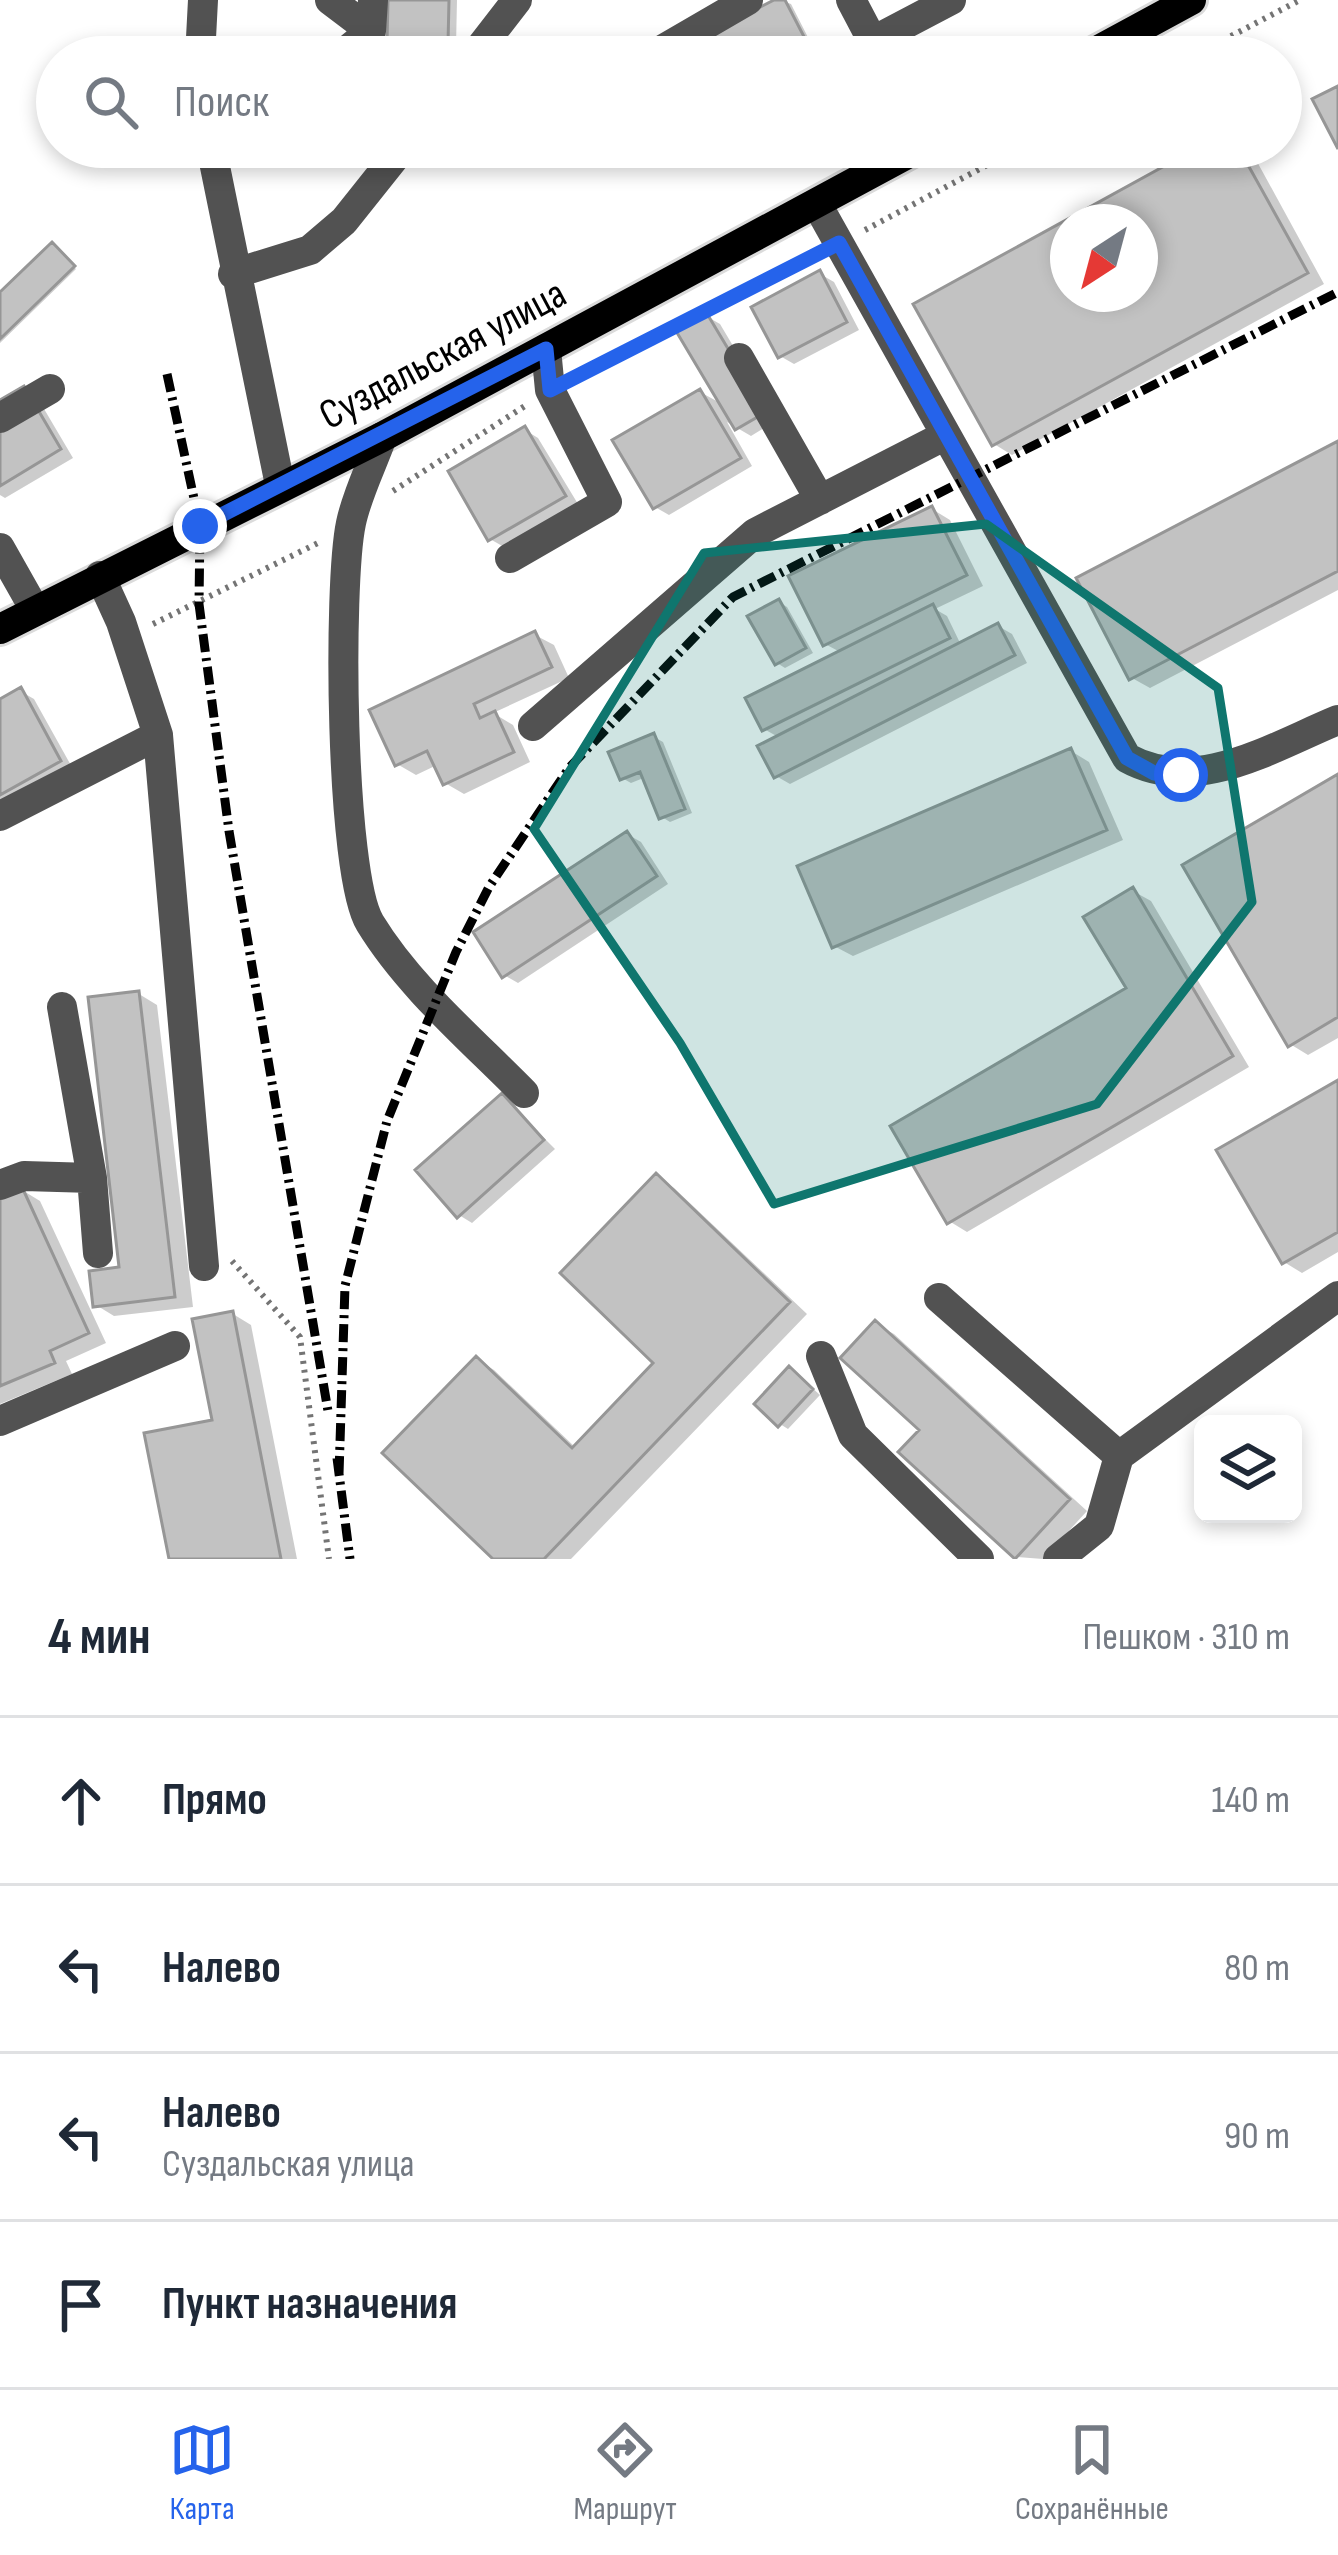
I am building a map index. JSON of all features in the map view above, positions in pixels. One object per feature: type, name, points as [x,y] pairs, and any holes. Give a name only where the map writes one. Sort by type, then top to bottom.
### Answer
[{"type":"main road","points":[[1125,36],[1191,0]]},
{"type":"main road","name":"Суздальская улица","points":[[0,629],[382,437],[884,168]]},
{"type":"lane","points":[[201,36],[203,0]]},
{"type":"lane","points":[[330,0],[372,16]]},
{"type":"lane","points":[[489,36],[517,0]]},
{"type":"lane","points":[[686,36],[748,0]]},
{"type":"lane","points":[[851,0],[870,36]]},
{"type":"lane","points":[[897,36],[951,0]]},
{"type":"lane","points":[[215,168],[280,485]]},
{"type":"lane","points":[[233,274],[310,250],[344,221],[386,168]]},
{"type":"lane","points":[[818,206],[1127,758],[1154,773],[1181,775],[1228,766],[1338,720]]},
{"type":"lane","points":[[510,558],[607,502],[550,390],[546,349]]},
{"type":"lane","points":[[740,358],[820,500]]},
{"type":"lane","points":[[0,418],[50,389]]},
{"type":"lane","points":[[533,725],[755,533],[946,435]]},
{"type":"lane","points":[[382,437],[350,525],[348,805],[353,868],[368,921],[435,1002],[524,1093]]},
{"type":"lane","points":[[0,548],[35,610]]},
{"type":"lane","points":[[100,576],[126,636],[158,735],[204,1266]]},
{"type":"lane","points":[[0,816],[158,735]]},
{"type":"lane","points":[[62,1007],[92,1178],[98,1253]]},
{"type":"lane","points":[[0,1185],[24,1176],[92,1178]]},
{"type":"lane","points":[[1058,1559],[1099,1526],[1119,1456],[1338,1296]]},
{"type":"lane","points":[[939,1298],[1119,1456]]},
{"type":"lane","points":[[0,1421],[176,1346]]},
{"type":"lane","points":[[821,1356],[853,1436],[979,1559]]},
{"type":"path","points":[[1231,36],[1300,0]]},
{"type":"path","points":[[126,636],[262,575],[350,525],[550,390],[981,168]]},
{"type":"path","points":[[229,1238],[232,1262],[300,1336],[329,1559]]},
{"type":"highlighted area","points":[[986,524],[1218,688],[1252,902],[1097,1104],[774,1204],[680,1043],[534,829],[704,553]]},
{"type":"building","points":[[388,0],[449,0],[448,36],[387,36]]},
{"type":"building","points":[[774,0],[785,0],[804,36],[704,36]]},
{"type":"building","points":[[1338,86],[1338,149],[1312,99]]},
{"type":"building","points":[[1161,168],[1250,168],[1308,273],[992,446],[913,304],[1050,229],[1050,312],[1158,312],[1158,204],[1095,204]]},
{"type":"building","points":[[52,242],[75,266],[0,339],[0,292]]},
{"type":"building","points":[[820,270],[847,322],[778,358],[751,307]]},
{"type":"building","points":[[706,312],[766,412],[735,430],[676,331]]},
{"type":"building","points":[[24,386],[61,449],[0,486],[0,400]]},
{"type":"building","points":[[700,389],[741,458],[653,509],[612,440]]},
{"type":"building","points":[[525,426],[566,496],[488,541],[448,471]]},
{"type":"building","points":[[1338,441],[1338,571],[1129,680],[1076,578]]},
{"type":"building","points":[[932,506],[967,575],[823,646],[788,576]]},
{"type":"building","points":[[779,599],[806,648],[775,665],[747,616]]},
{"type":"building","points":[[933,604],[950,638],[762,731],[745,698]]},
{"type":"building","points":[[998,623],[1015,655],[774,778],[757,746]]},
{"type":"building","points":[[535,631],[552,667],[474,704],[480,718],[495,711],[514,752],[443,785],[427,751],[395,766],[369,710]]},
{"type":"building","points":[[21,687],[61,761],[0,795],[0,699]]},
{"type":"building","points":[[654,733],[685,809],[659,819],[640,772],[620,780],[608,752]]},
{"type":"building","points":[[1071,748],[1107,830],[832,948],[797,866]]},
{"type":"building","points":[[1338,774],[1338,1017],[1288,1047],[1182,865]]},
{"type":"building","points":[[627,831],[657,876],[502,978],[473,932]]},
{"type":"building","points":[[1133,887],[1233,1056],[947,1224],[890,1126],[1126,988],[1083,917]]},
{"type":"building","points":[[139,991],[175,1297],[93,1307],[89,1271],[119,1267],[88,997]]},
{"type":"building","points":[[1338,1080],[1338,1232],[1282,1264],[1216,1150]]},
{"type":"building","points":[[502,1093],[544,1140],[457,1218],[415,1170]]},
{"type":"building","points":[[656,1173],[790,1302],[544,1559],[493,1559],[382,1453],[476,1356],[572,1448],[653,1363],[560,1273]]},
{"type":"building","points":[[22,1187],[89,1333],[50,1351],[55,1363],[0,1386],[0,1197]]},
{"type":"building","points":[[233,1311],[281,1559],[169,1559],[144,1433],[212,1420],[192,1319]]},
{"type":"building","points":[[875,1320],[1070,1499],[1015,1559],[898,1452],[919,1430],[840,1358]]},
{"type":"building","points":[[789,1366],[813,1389],[778,1427],[754,1404]]},
{"type":"railway","points":[[339,1474],[345,1286],[387,1121],[456,952],[489,887],[569,768],[733,597],[1338,292]]},
{"type":"railway","points":[[167,374],[200,526],[199,604],[229,831],[328,1411]]},
{"type":"railway","points":[[337,1458],[350,1559]]},
{"type":"route","points":[[200,526],[382,437],[546,349],[550,390],[839,243],[1127,758],[1154,773],[1181,775]]}]
